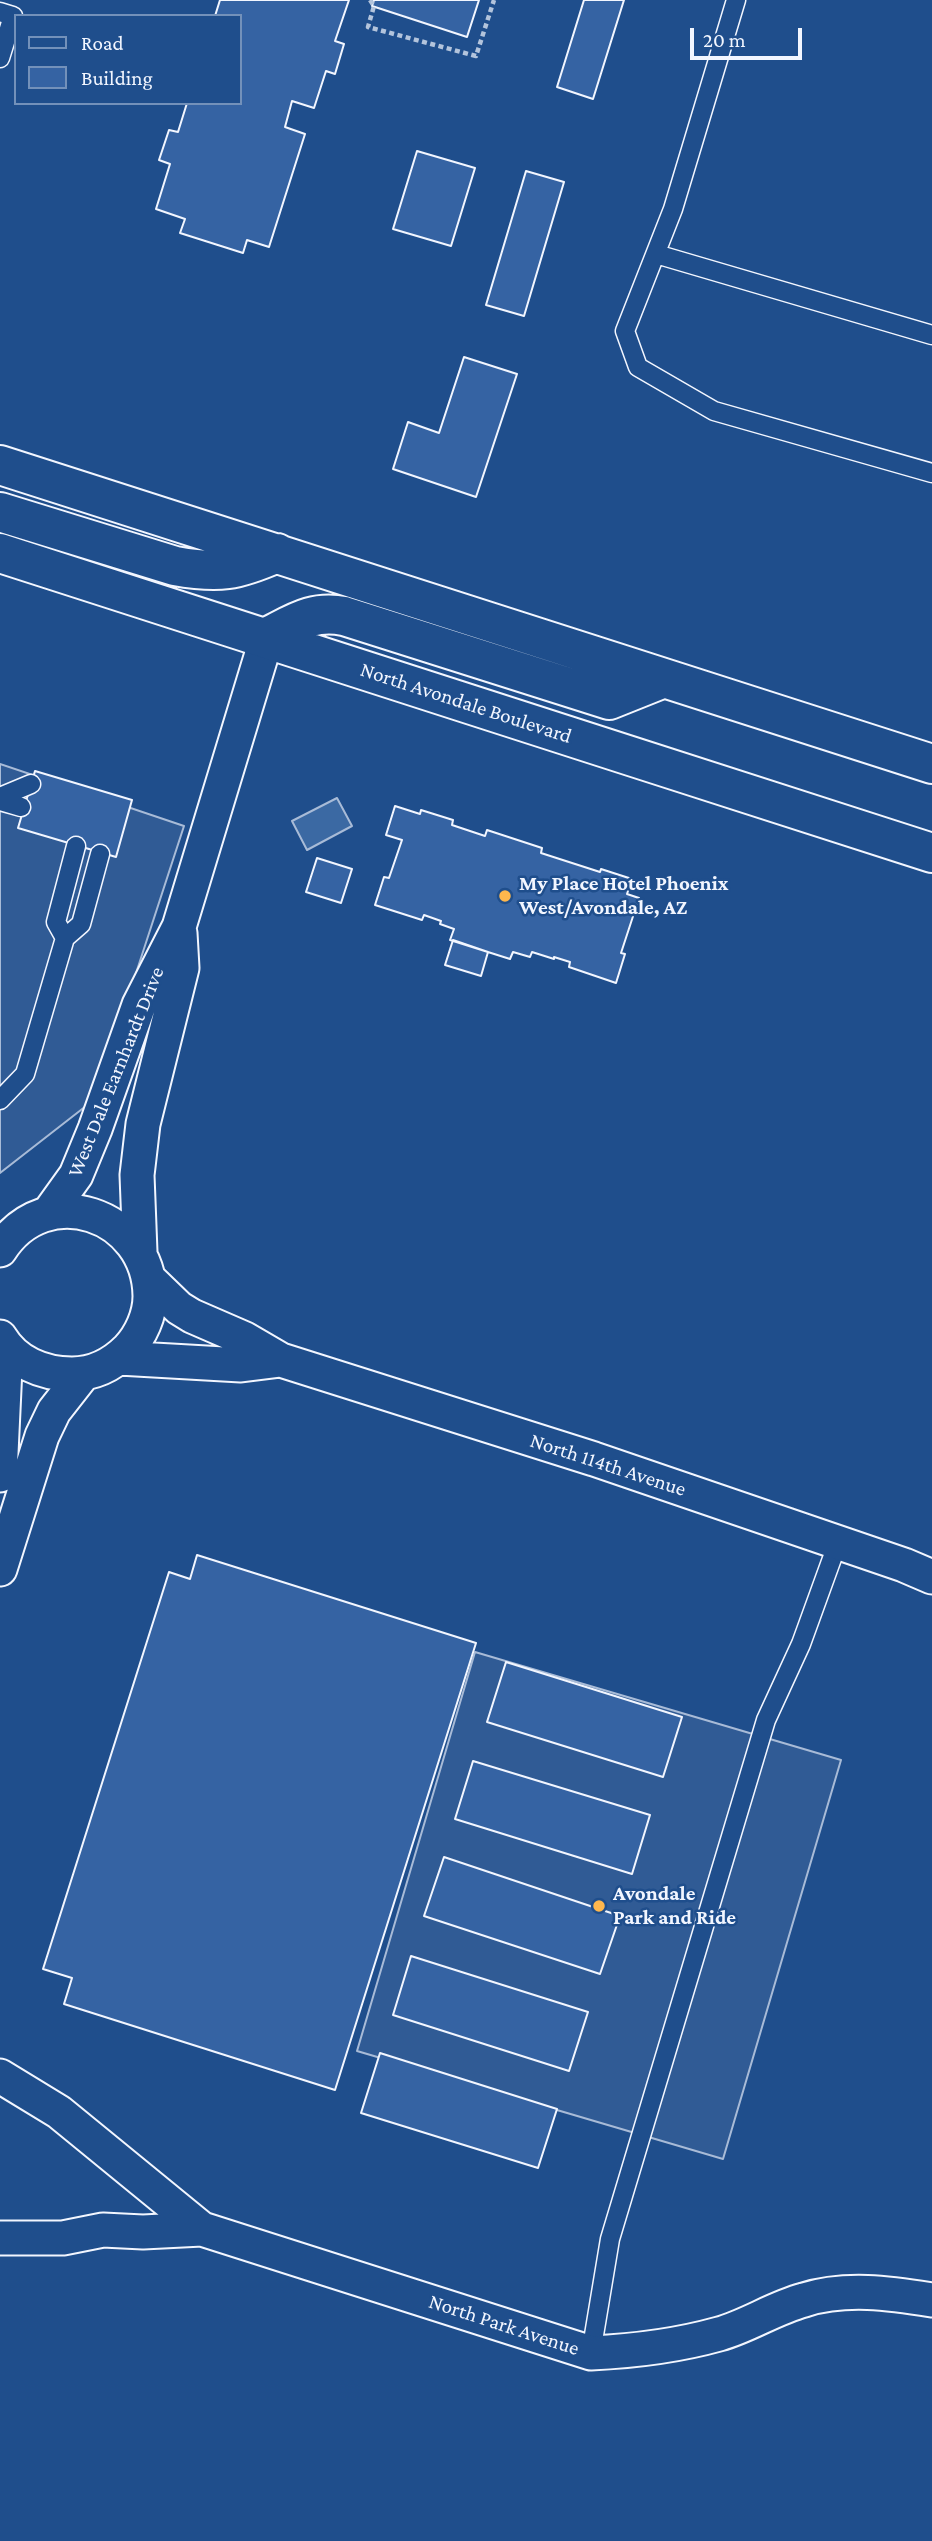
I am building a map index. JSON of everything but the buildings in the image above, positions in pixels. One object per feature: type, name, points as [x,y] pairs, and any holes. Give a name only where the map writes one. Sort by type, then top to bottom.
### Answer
[{"type":"main road","points":[[0,465],[932,764]]},
{"type":"main road","points":[[0,512],[175,566],[201,570],[225,571],[245,567],[277,553]]},
{"type":"main road","name":"North Avondale Boulevard","points":[[0,553],[932,853]]},
{"type":"main road","points":[[267,637],[325,612],[609,700],[664,678]]},
{"type":"street","name":"West Dale Earnhardt Drive","points":[[0,1250],[24,1221],[76,1175],[139,1005],[179,927],[267,637]]},
{"type":"street","name":"West Dale Earnhardt Drive","points":[[3,1341],[28,1365],[54,1374],[83,1374],[102,1368],[119,1358],[134,1342],[145,1323],[150,1302],[137,1175],[141,1137],[155,1072],[182,968],[179,927]]},
{"type":"street","points":[[24,1221],[69,1211],[91,1214],[110,1222],[127,1236],[145,1266],[179,1308],[245,1339],[281,1360]]},
{"type":"street","name":"West Dale Earnhardt Drive","points":[[0,1475],[3,1341]]},
{"type":"street","points":[[119,1358],[241,1365],[281,1360]]},
{"type":"street","name":"North 114th Avenue","points":[[281,1360],[594,1459],[904,1565],[932,1577]]},
{"type":"street","name":"West Dale Earnhardt Drive","points":[[2,1560],[41,1436],[54,1411],[83,1374]]},
{"type":"street","name":"West Dale Earnhardt Drive","points":[[0,1490],[2,1560]]},
{"type":"street","name":"North Park Avenue","points":[[0,2076],[59,2112],[202,2229]]},
{"type":"street","name":"North Park Avenue","points":[[0,2238],[63,2238],[103,2230],[143,2232],[202,2229],[591,2353],[647,2350],[722,2334],[804,2299],[853,2292],[932,2300]]},
{"type":"lane","points":[[736,0],[673,209],[625,331],[638,366],[714,411],[932,474]]},
{"type":"lane","points":[[0,12],[13,16],[0,58]]},
{"type":"lane","points":[[656,254],[932,335]]},
{"type":"lane","points":[[0,799],[31,783]]},
{"type":"lane","points":[[0,799],[21,807]]},
{"type":"lane","points":[[65,938],[56,922],[76,846]]},
{"type":"lane","points":[[0,1100],[25,1074],[65,938],[81,924],[100,854]]},
{"type":"lane","points":[[591,2353],[610,2239],[766,1720],[801,1643],[838,1542]]},
{"type":"path","points":[[370,0],[374,6],[368,26],[476,56],[494,0]]},
{"type":"shaded area","points":[[0,764],[184,826],[95,1099],[0,1173]]},
{"type":"shaded area","points":[[337,798],[352,826],[307,850],[292,821]]},
{"type":"shaded area","name":"Avondale Park and Ride","points":[[475,1652],[841,1760],[723,2159],[357,2051]]},
{"type":"place","name":"My Place Hotel Phoenix West/Avondale, AZ","points":[[505,896]]},
{"type":"place","name":"Avondale Park and Ride","points":[[599,1906]]}]
